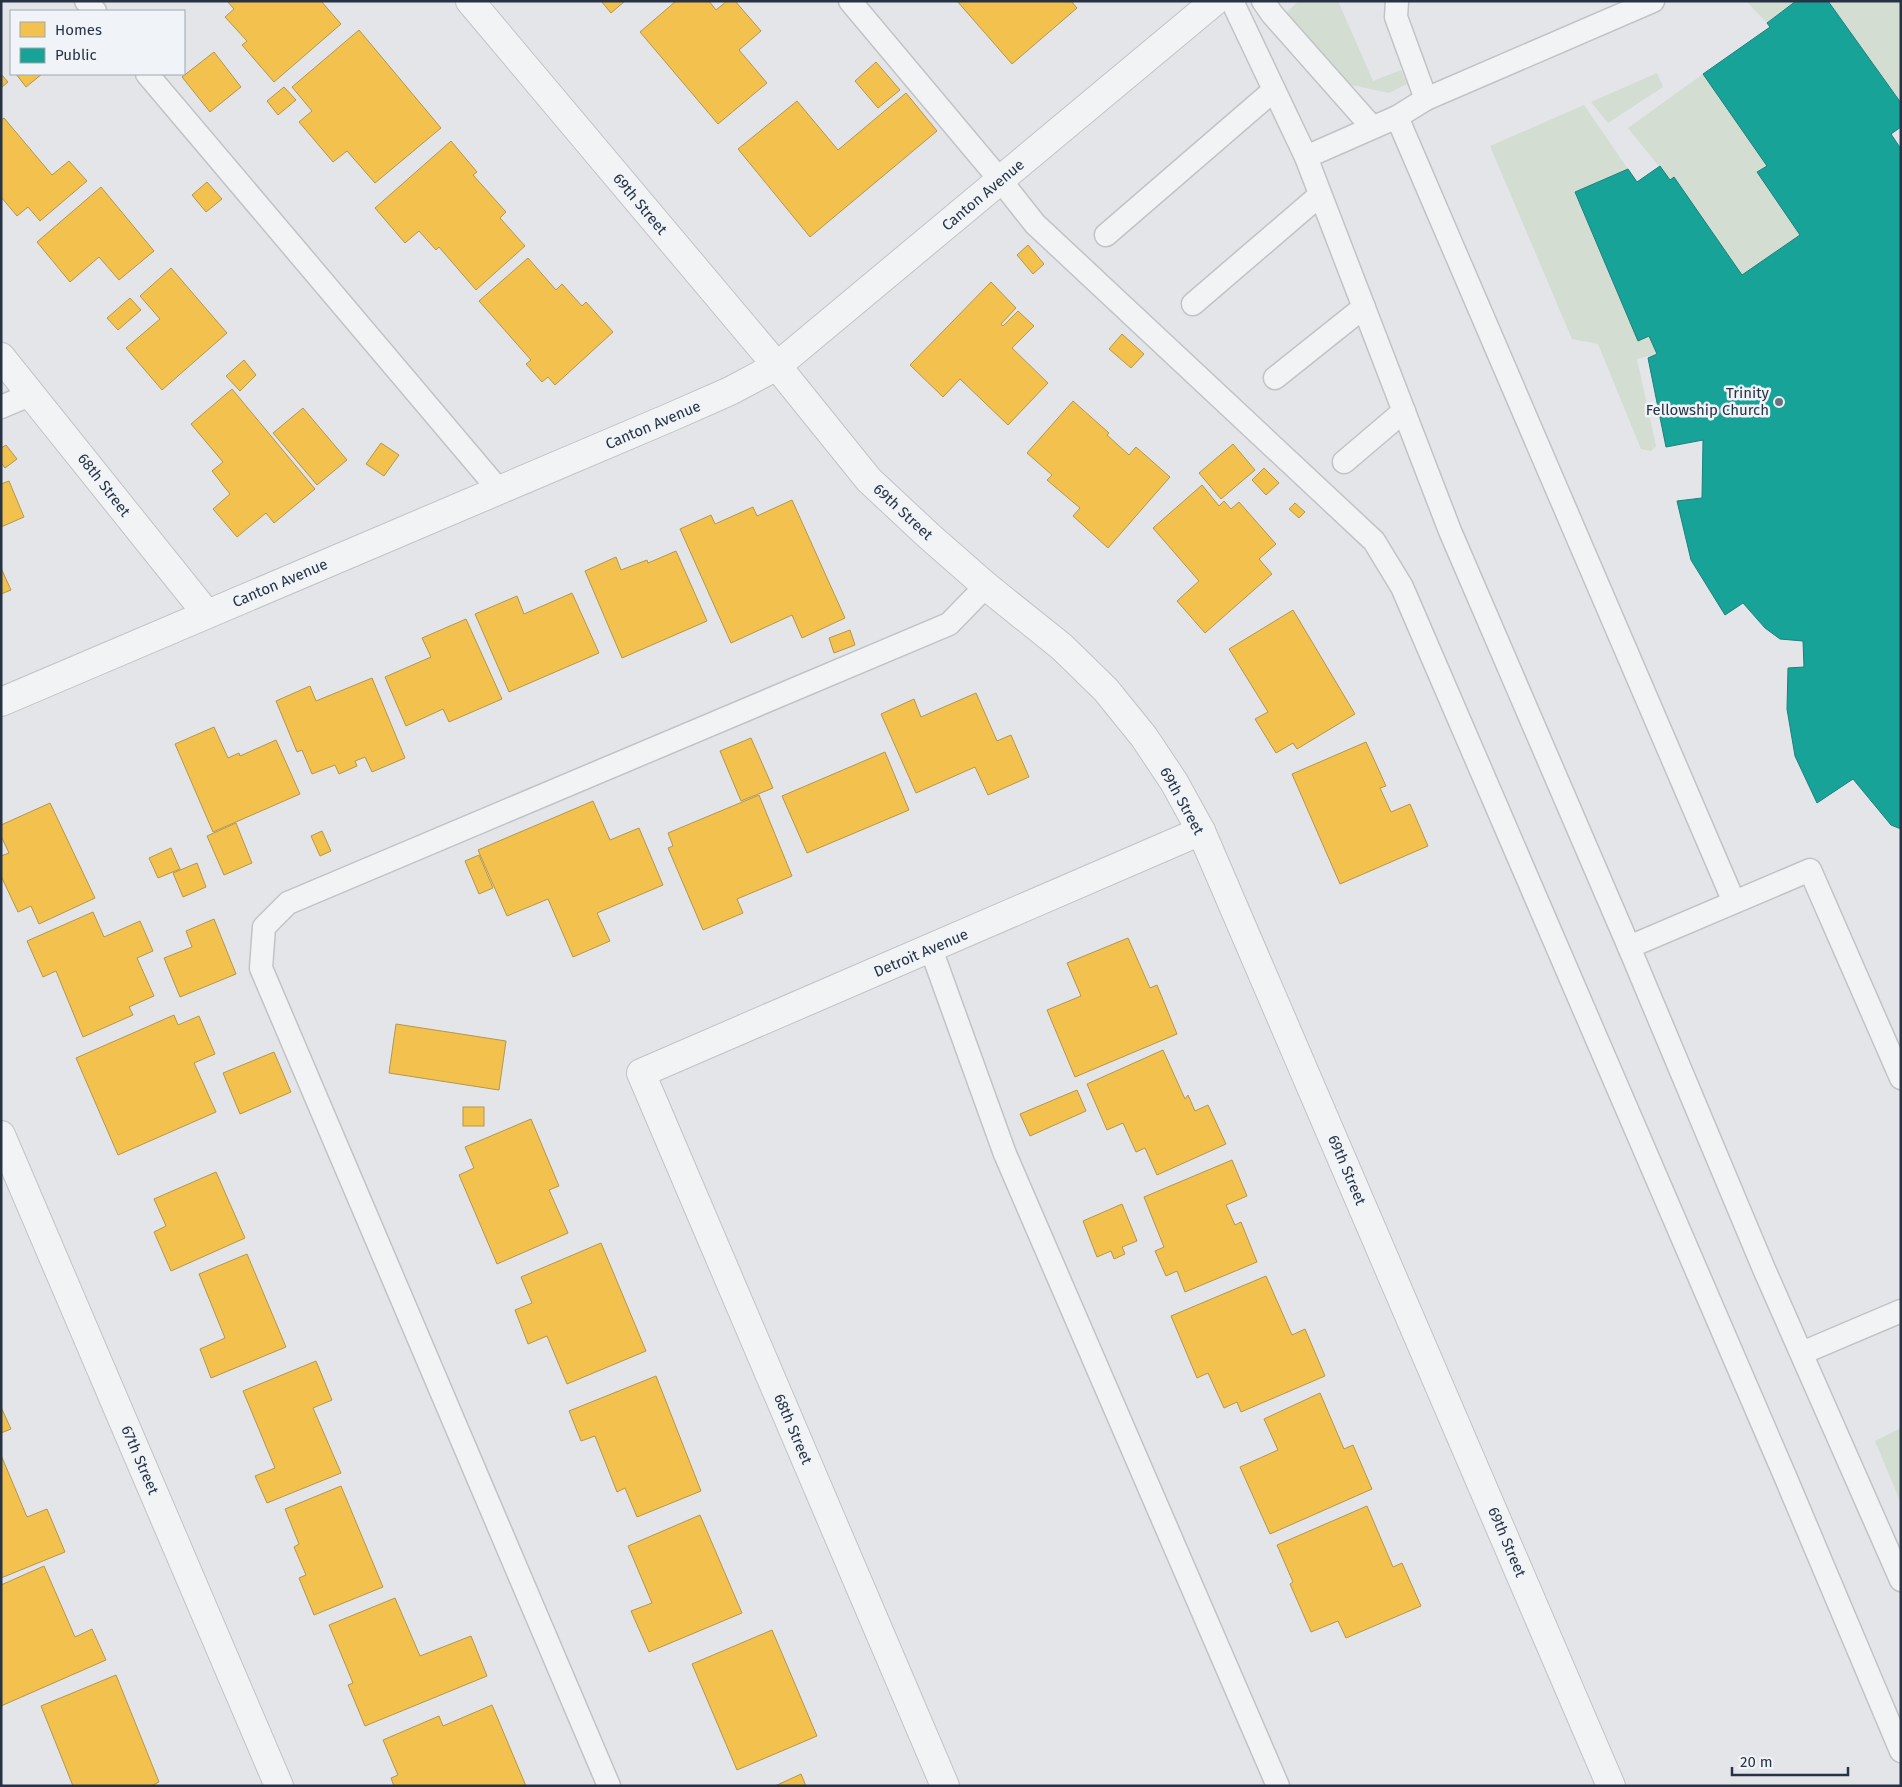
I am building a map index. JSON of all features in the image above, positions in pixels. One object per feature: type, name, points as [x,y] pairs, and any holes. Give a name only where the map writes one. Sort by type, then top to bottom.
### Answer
[{"type":"street","name":"69th Street","points":[[470,1],[777,366],[870,480],[929,536],[986,586],[1062,647],[1106,690],[1144,737],[1174,782],[1201,831],[1611,1786]]},
{"type":"street","name":"Canton Avenue","points":[[1,702],[730,391],[777,366],[1215,1]]},
{"type":"street","name":"68th Street","points":[[1,357],[206,614]]},
{"type":"street","name":"Detroit Avenue","points":[[641,1073],[1201,831]]},
{"type":"street","name":"68th Street","points":[[641,1073],[945,1786]]},
{"type":"street","name":"67th Street","points":[[1,1135],[279,1786]]},
{"type":"lane","points":[[850,1],[1035,224],[1374,541],[1402,587],[1781,1467],[1901,1751]]},
{"type":"lane","points":[[1232,1],[1306,156],[1450,531],[1629,947],[1764,1270],[1901,1580]]},
{"type":"lane","points":[[1263,1],[1272,14],[1372,127]]},
{"type":"lane","points":[[1397,1],[1396,17],[1426,99]]},
{"type":"lane","points":[[1306,156],[1397,117],[1426,99],[1653,1]]},
{"type":"lane","points":[[148,75],[499,490]]},
{"type":"lane","points":[[1106,235],[1274,90]]},
{"type":"lane","points":[[1397,117],[1734,902]]},
{"type":"lane","points":[[1193,304],[1320,194]]},
{"type":"lane","points":[[1275,378],[1364,307]]},
{"type":"lane","points":[[1,407],[32,394]]},
{"type":"lane","points":[[1344,462],[1404,411]]},
{"type":"lane","points":[[609,1786],[261,968],[264,928],[288,903],[949,624],[986,586]]},
{"type":"lane","points":[[1629,947],[1810,870],[1901,1078]]},
{"type":"lane","points":[[931,949],[1005,1154],[1278,1786]]},
{"type":"lane","points":[[1802,1353],[1901,1311]]},
{"type":"shaded area","points":[[1299,1],[1338,1],[1373,81],[1401,70],[1407,84],[1389,93],[1342,83],[1287,12]]},
{"type":"shaded area","points":[[1796,1],[1767,23],[1747,2]]},
{"type":"shaded area","points":[[1828,1],[1901,1],[1901,103]]},
{"type":"shaded area","points":[[1657,73],[1663,87],[1608,123],[1591,102]]},
{"type":"shaded area","points":[[1703,74],[1767,166],[1757,172],[1800,235],[1742,275],[1674,177],[1670,180],[1628,128]]},
{"type":"shaded area","points":[[1584,105],[1628,169],[1575,192],[1638,340],[1649,336],[1657,354],[1637,359],[1656,446],[1651,451],[1641,449],[1598,344],[1572,339],[1490,146]]},
{"type":"shaded area","points":[[1901,1428],[1901,1503],[1875,1441]]},
{"type":"building: Homes","points":[[227,1],[321,1],[341,24],[274,82],[242,45],[247,41],[225,17],[234,9]]},
{"type":"building: Homes","points":[[601,1],[625,1],[611,13]]},
{"type":"building: Homes","points":[[676,1],[709,1],[716,10],[727,1],[735,1],[761,31],[739,50],[767,83],[718,124],[640,32]]},
{"type":"building: Homes","points":[[957,1],[1071,1],[1077,8],[1012,64]]},
{"type":"building: Homes","points":[[359,30],[441,128],[375,183],[347,151],[333,162],[299,122],[312,111],[292,87]]},
{"type":"building: Homes","points":[[214,52],[241,87],[210,112],[182,77]]},
{"type":"building: Homes","points":[[876,62],[900,90],[878,108],[855,81]]},
{"type":"building: Homes","points":[[1,74],[8,82],[1,88]]},
{"type":"building: Homes","points":[[17,75],[41,75],[26,87]]},
{"type":"building: Homes","points":[[284,87],[296,100],[278,115],[267,101]]},
{"type":"building: Homes","points":[[906,93],[937,131],[810,237],[738,149],[797,101],[838,150]]},
{"type":"building: Homes","points":[[4,118],[52,175],[69,161],[87,181],[40,221],[28,207],[17,216],[1,197],[1,120]]},
{"type":"building: Homes","points":[[451,141],[477,172],[473,175],[506,212],[500,218],[525,246],[476,290],[439,247],[436,250],[419,231],[405,243],[375,208]]},
{"type":"building: Homes","points":[[207,182],[222,199],[206,212],[192,195]]},
{"type":"building: Homes","points":[[101,187],[154,251],[119,280],[99,257],[70,282],[37,242]]},
{"type":"building: Homes","points":[[1028,245],[1044,264],[1033,274],[1017,255]]},
{"type":"building: Homes","points":[[528,258],[556,290],[562,284],[582,306],[586,302],[613,332],[555,385],[548,377],[542,382],[526,364],[531,360],[479,301]]},
{"type":"building: Homes","points":[[171,268],[227,333],[162,390],[126,348],[160,319],[140,296]]},
{"type":"building: Homes","points":[[991,282],[1016,308],[1001,324],[1003,326],[1018,311],[1034,326],[1012,348],[1048,383],[1008,425],[960,379],[943,397],[910,365]]},
{"type":"building: Homes","points":[[130,298],[141,310],[118,330],[107,318]]},
{"type":"building: Homes","points":[[1122,334],[1144,354],[1131,368],[1109,349]]},
{"type":"building: Homes","points":[[244,360],[256,375],[240,391],[226,376]]},
{"type":"building: Homes","points":[[232,389],[315,489],[274,523],[266,513],[237,537],[213,509],[230,494],[212,471],[223,462],[191,424]]},
{"type":"building: Homes","points":[[1073,401],[1109,433],[1107,435],[1129,455],[1136,447],[1170,477],[1108,548],[1073,516],[1080,508],[1047,480],[1052,475],[1027,453]]},
{"type":"building: Homes","points":[[303,408],[347,460],[317,485],[273,433]]},
{"type":"building: Homes","points":[[381,443],[399,455],[384,476],[366,464]]},
{"type":"building: Homes","points":[[1233,444],[1255,470],[1221,499],[1199,473]]},
{"type":"building: Homes","points":[[6,445],[17,459],[5,468],[1,463],[1,448]]},
{"type":"building: Homes","points":[[1264,468],[1279,483],[1266,495],[1252,480]]},
{"type":"building: Homes","points":[[9,481],[24,517],[1,527],[1,484]]},
{"type":"building: Homes","points":[[1202,485],[1219,506],[1224,501],[1231,509],[1239,502],[1276,544],[1259,559],[1272,574],[1205,633],[1177,601],[1199,581],[1153,528]]},
{"type":"building: Homes","points":[[792,500],[845,618],[802,638],[792,615],[731,643],[680,529],[711,515],[715,524],[753,507],[757,516]]},
{"type":"building: Homes","points":[[1295,503],[1305,512],[1299,518],[1289,509]]},
{"type":"building: Homes","points":[[676,551],[707,621],[622,658],[585,571],[616,557],[621,570],[647,560],[648,563]]},
{"type":"building: Homes","points":[[1,568],[11,590],[1,594]]},
{"type":"building: Homes","points":[[572,593],[599,653],[509,692],[475,614],[517,596],[524,614]]},
{"type":"building: Homes","points":[[1293,610],[1355,714],[1297,749],[1293,743],[1276,753],[1255,719],[1268,712],[1229,649]]},
{"type":"building: Homes","points":[[466,619],[502,699],[449,722],[443,709],[406,726],[385,677],[431,657],[422,638]]},
{"type":"building: Homes","points":[[850,630],[855,645],[834,653],[829,638]]},
{"type":"building: Homes","points":[[372,678],[405,758],[372,772],[365,757],[355,761],[357,766],[339,774],[335,765],[312,774],[302,750],[297,752],[276,701],[310,686],[316,701]]},
{"type":"building: Homes","points":[[976,693],[997,741],[1011,735],[1029,777],[988,795],[975,767],[916,793],[881,714],[914,699],[921,717]]},
{"type":"building: Homes","points":[[214,727],[228,758],[239,753],[240,756],[276,740],[300,794],[213,832],[175,744]]},
{"type":"building: Homes","points":[[751,738],[773,788],[741,801],[720,751]]},
{"type":"building: Homes","points":[[1366,742],[1386,786],[1380,788],[1391,812],[1410,804],[1428,846],[1340,884],[1292,774]]},
{"type":"building: Homes","points":[[885,752],[909,810],[807,853],[782,796]]},
{"type":"building: Homes","points":[[759,795],[792,876],[737,899],[743,913],[703,930],[668,848],[673,846],[668,833]]},
{"type":"building: Homes","points":[[593,801],[610,840],[639,828],[663,885],[597,913],[610,941],[573,957],[548,899],[507,916],[478,850]]},
{"type":"building: Homes","points":[[50,803],[95,898],[39,924],[31,906],[18,912],[1,876],[1,856],[9,853],[1,836],[1,825]]},
{"type":"building: Homes","points":[[236,823],[252,863],[224,875],[207,836]]},
{"type":"building: Homes","points":[[322,831],[331,851],[320,856],[311,836]]},
{"type":"building: Homes","points":[[171,848],[180,869],[158,878],[149,858]]},
{"type":"building: Homes","points":[[479,855],[493,888],[479,894],[465,861]]},
{"type":"building: Homes","points":[[197,863],[206,887],[183,897],[173,873]]},
{"type":"building: Homes","points":[[93,912],[104,937],[140,921],[153,951],[137,958],[154,996],[129,1007],[133,1015],[83,1037],[56,971],[43,977],[27,941]]},
{"type":"building: Homes","points":[[214,919],[236,974],[180,997],[164,958],[192,947],[186,931]]},
{"type":"building: Homes","points":[[1128,938],[1150,988],[1157,985],[1177,1034],[1075,1077],[1047,1010],[1081,996],[1067,963]]},
{"type":"building: Homes","points":[[174,1015],[178,1025],[199,1016],[215,1054],[194,1063],[216,1112],[118,1155],[76,1058]]},
{"type":"building: Homes","points":[[396,1024],[506,1041],[499,1090],[389,1073]]},
{"type":"building: Homes","points":[[1163,1050],[1185,1099],[1188,1095],[1195,1111],[1208,1105],[1226,1144],[1157,1175],[1145,1148],[1136,1152],[1123,1123],[1107,1130],[1087,1084]]},
{"type":"building: Homes","points":[[274,1052],[291,1092],[240,1114],[223,1073]]},
{"type":"building: Homes","points":[[1077,1090],[1086,1111],[1030,1136],[1020,1114]]},
{"type":"building: Homes","points":[[463,1107],[484,1107],[484,1126],[463,1126]]},
{"type":"building: Homes","points":[[531,1119],[559,1186],[549,1190],[568,1233],[497,1264],[459,1175],[474,1168],[465,1147]]},
{"type":"building: Homes","points":[[1232,1160],[1247,1196],[1226,1205],[1235,1225],[1241,1222],[1257,1262],[1185,1292],[1177,1271],[1166,1276],[1155,1251],[1164,1247],[1144,1197]]},
{"type":"building: Homes","points":[[216,1172],[245,1238],[171,1271],[154,1232],[166,1226],[154,1199]]},
{"type":"building: Homes","points":[[1122,1204],[1137,1241],[1122,1247],[1125,1254],[1114,1259],[1111,1251],[1097,1257],[1083,1221]]},
{"type":"building: Homes","points":[[601,1243],[646,1351],[567,1384],[547,1336],[528,1344],[515,1310],[532,1303],[521,1277]]},
{"type":"building: Homes","points":[[247,1254],[286,1347],[211,1378],[200,1349],[225,1338],[199,1274]]},
{"type":"building: Homes","points":[[1266,1276],[1292,1335],[1305,1329],[1325,1376],[1241,1412],[1237,1402],[1224,1408],[1208,1373],[1197,1378],[1171,1316]]},
{"type":"building: Homes","points":[[316,1361],[332,1400],[313,1408],[341,1473],[267,1503],[255,1476],[275,1468],[243,1391]]},
{"type":"building: Homes","points":[[656,1376],[701,1491],[637,1517],[625,1488],[617,1492],[595,1436],[581,1441],[569,1411]]},
{"type":"building: Homes","points":[[1320,1393],[1344,1449],[1353,1445],[1372,1489],[1270,1534],[1240,1467],[1278,1450],[1264,1419]]},
{"type":"building: Homes","points":[[1,1407],[11,1429],[1,1433]]},
{"type":"building: Homes","points":[[1,1455],[27,1517],[47,1509],[65,1552],[1,1578]]},
{"type":"building: Homes","points":[[341,1486],[383,1587],[314,1615],[299,1578],[306,1575],[294,1547],[299,1544],[285,1509]]},
{"type":"building: Homes","points":[[1367,1506],[1393,1567],[1402,1563],[1421,1606],[1346,1638],[1338,1621],[1311,1632],[1290,1584],[1293,1582],[1277,1545]]},
{"type":"building: Homes","points":[[700,1515],[742,1613],[649,1652],[631,1611],[652,1603],[628,1546]]},
{"type":"building: Homes","points":[[44,1566],[75,1637],[92,1629],[106,1660],[1,1706],[1,1585]]},
{"type":"building: Homes","points":[[395,1598],[420,1656],[471,1636],[487,1676],[365,1726],[348,1685],[353,1683],[329,1625]]},
{"type":"building: Homes","points":[[772,1630],[817,1736],[737,1770],[692,1664]]},
{"type":"building: Homes","points":[[116,1675],[159,1782],[151,1786],[73,1786],[41,1706]]},
{"type":"building: Homes","points":[[492,1705],[526,1786],[394,1786],[391,1778],[398,1775],[383,1740],[439,1716],[443,1726]]},
{"type":"building: Homes","points":[[801,1774],[806,1786],[775,1786]]},
{"type":"building: Public","name":"Trinity Fellowship Church","points":[[1796,1],[1828,1],[1901,103],[1901,127],[1891,134],[1901,149],[1901,829],[1891,825],[1853,779],[1817,803],[1795,756],[1787,709],[1788,668],[1804,667],[1803,641],[1780,639],[1765,628],[1743,603],[1725,615],[1691,560],[1677,501],[1702,498],[1703,440],[1666,447],[1648,358],[1657,354],[1649,336],[1638,341],[1575,192],[1628,169],[1637,182],[1660,166],[1670,180],[1674,177],[1742,275],[1800,235],[1757,172],[1767,166],[1703,74],[1770,27],[1767,23]]},
{"type":"place","name":"Trinity Fellowship Church","points":[[1779,402]]}]
